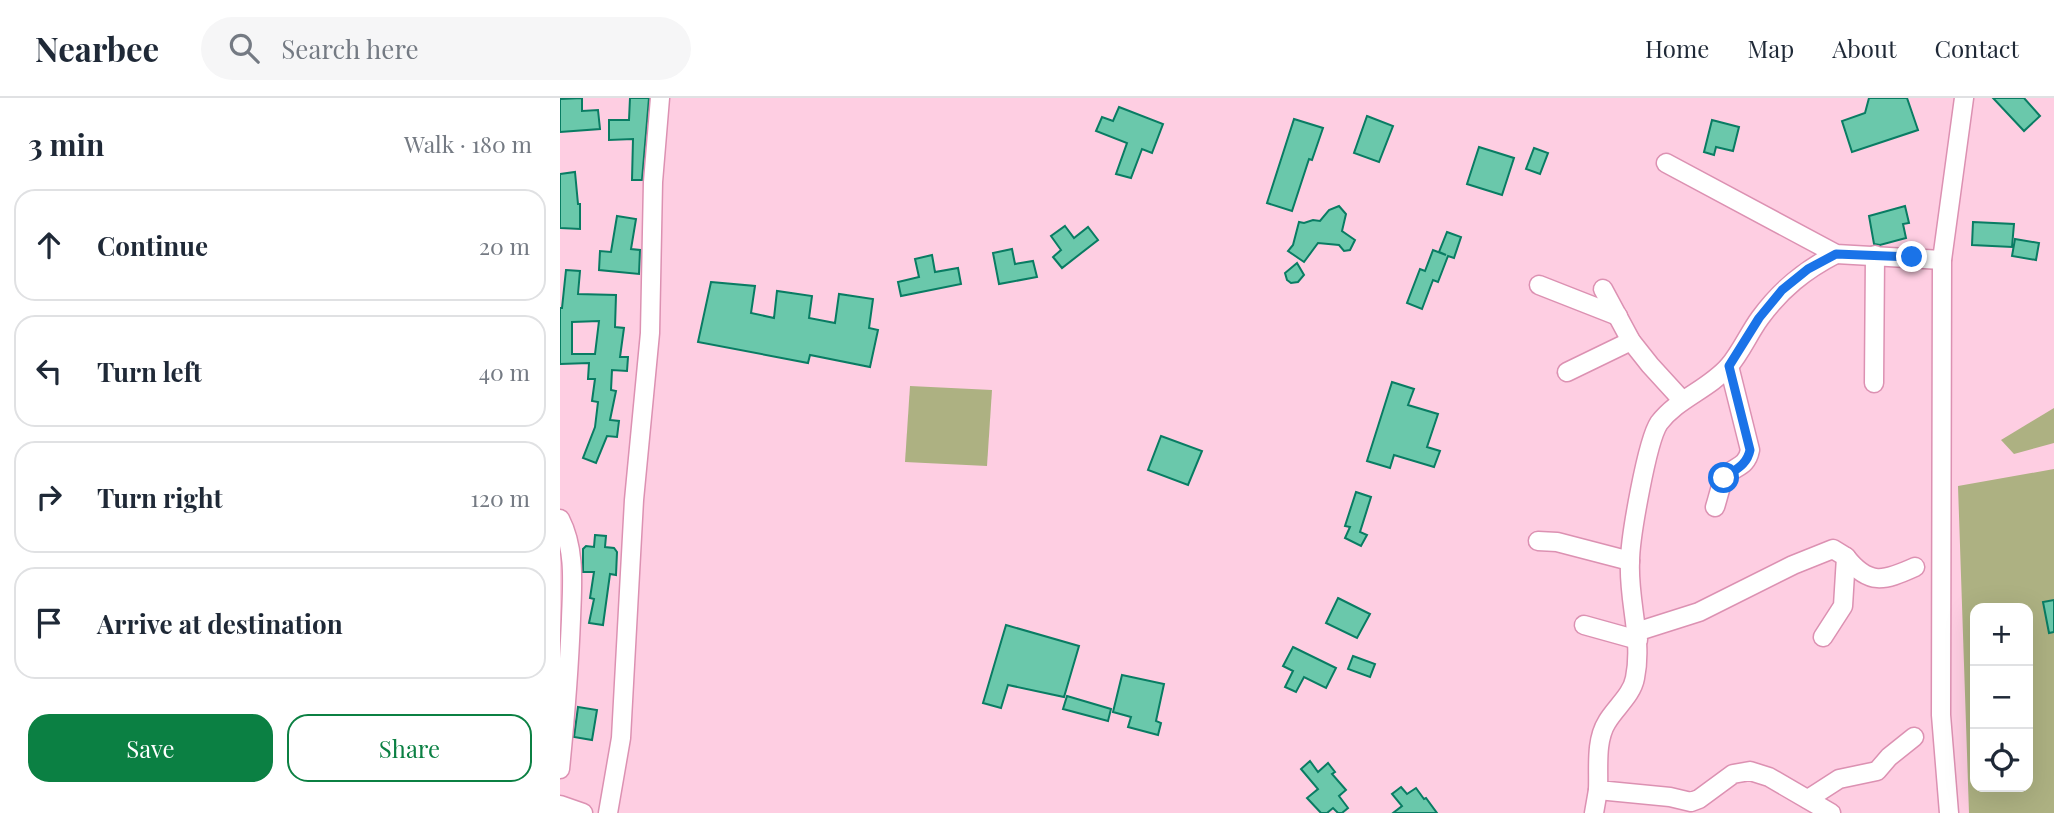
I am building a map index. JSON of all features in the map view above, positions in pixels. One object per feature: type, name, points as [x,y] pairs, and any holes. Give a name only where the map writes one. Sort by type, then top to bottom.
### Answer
[{"type":"street","points":[[608,813],[621,738],[634,500],[650,333],[653,182],[660,98]]},
{"type":"street","points":[[1949,813],[1941,715],[1942,260],[1964,98]]},
{"type":"street","points":[[1666,163],[1836,254],[1942,260]]},
{"type":"street","points":[[1594,813],[1602,732],[1635,681],[1637,636],[1630,561],[1640,493],[1653,436],[1668,413],[1682,400],[1714,381],[1729,366],[1759,318],[1782,290],[1808,269],[1836,254]]},
{"type":"street","points":[[1874,383],[1875,255]]},
{"type":"street","points":[[1539,285],[1618,316]]},
{"type":"street","points":[[1603,289],[1631,341],[1682,400]]},
{"type":"street","points":[[1567,372],[1631,341]]},
{"type":"street","points":[[1716,507],[1724,478],[1742,466],[1750,450],[1729,366]]},
{"type":"street","points":[[560,519],[569,541],[572,573],[569,677],[560,769]]},
{"type":"street","points":[[1538,541],[1557,542],[1630,561]]},
{"type":"street","points":[[1584,625],[1637,636],[1699,611],[1833,549],[1846,557],[1856,570],[1873,579],[1890,579],[1915,566]]},
{"type":"street","points":[[1823,637],[1843,606],[1846,557]]},
{"type":"street","points":[[1808,799],[1839,779],[1877,771],[1889,757],[1914,737]]},
{"type":"street","points":[[1691,802],[1733,774],[1750,771],[1769,777],[1831,813]]},
{"type":"street","points":[[1598,790],[1670,797],[1691,802],[1707,813]]},
{"type":"street","points":[[560,805],[583,813]]},
{"type":"green space","points":[[910,386],[992,390],[987,466],[905,462]]},
{"type":"green space","points":[[2054,408],[2054,443],[2014,454],[2001,440]]},
{"type":"green space","points":[[2054,469],[2054,813],[1969,813],[1958,486]]},
{"type":"building","points":[[582,98],[582,111],[598,110],[600,129],[560,132],[560,99]]},
{"type":"building","points":[[630,98],[649,98],[642,180],[632,180],[633,139],[609,140],[609,120],[629,120]]},
{"type":"building","points":[[1869,98],[1907,98],[1918,130],[1852,152],[1842,121],[1865,113]]},
{"type":"building","points":[[1993,98],[2024,98],[2040,116],[2024,131]]},
{"type":"building","points":[[1119,107],[1163,124],[1152,153],[1142,149],[1131,178],[1116,174],[1127,143],[1096,131],[1102,117],[1113,121]]},
{"type":"building","points":[[1367,116],[1393,126],[1379,162],[1354,153]]},
{"type":"building","points":[[1294,119],[1323,128],[1312,160],[1309,159],[1292,211],[1267,203]]},
{"type":"building","points":[[1712,120],[1739,127],[1733,151],[1716,147],[1714,155],[1704,152]]},
{"type":"building","points":[[1479,147],[1514,158],[1502,195],[1467,184]]},
{"type":"building","points":[[1534,148],[1548,153],[1540,174],[1526,169]]},
{"type":"building","points":[[575,172],[580,204],[580,229],[560,228],[560,174]]},
{"type":"building","points":[[1339,206],[1346,214],[1342,231],[1355,240],[1350,250],[1344,251],[1339,245],[1318,243],[1304,262],[1288,251],[1293,245],[1299,222],[1320,221],[1329,210]]},
{"type":"building","points":[[1905,206],[1909,223],[1903,224],[1906,238],[1874,244],[1869,216]]},
{"type":"building","points":[[617,216],[636,219],[631,249],[640,250],[639,274],[599,270],[600,251],[611,252]]},
{"type":"building","points":[[1973,222],[2014,224],[2012,247],[1972,245]]},
{"type":"building","points":[[1065,226],[1074,238],[1088,227],[1098,240],[1062,268],[1053,257],[1061,250],[1051,236]]},
{"type":"building","points":[[1447,232],[1461,237],[1454,258],[1448,256],[1438,282],[1433,280],[1422,309],[1407,303],[1420,269],[1425,271],[1433,250],[1446,255],[1439,252]]},
{"type":"building","points":[[2015,239],[2039,243],[2036,260],[2012,256]]},
{"type":"building","points":[[1012,249],[1015,264],[1033,261],[1037,277],[999,284],[993,253]]},
{"type":"building","points":[[932,255],[935,272],[958,268],[961,284],[901,296],[898,282],[919,277],[915,259]]},
{"type":"building","points":[[1297,263],[1304,275],[1298,282],[1291,283],[1285,273]]},
{"type":"building","points":[[566,270],[580,271],[578,294],[616,295],[615,327],[624,328],[620,357],[628,357],[627,371],[612,370],[611,390],[616,391],[610,420],[619,421],[617,437],[607,436],[596,463],[583,458],[595,427],[598,402],[592,401],[595,379],[588,379],[589,363],[560,364]],"holes":[[[599,321],[595,354],[572,354],[572,322]]]},
{"type":"building","points":[[711,282],[755,286],[751,313],[774,318],[777,291],[812,296],[809,318],[835,323],[839,294],[873,299],[869,328],[878,330],[870,367],[810,355],[808,363],[698,342]]},
{"type":"building","points":[[1392,382],[1414,389],[1408,405],[1438,414],[1427,447],[1440,451],[1434,467],[1394,455],[1390,468],[1367,461]]},
{"type":"building","points":[[1161,436],[1202,451],[1188,485],[1148,470]]},
{"type":"building","points":[[1356,492],[1371,497],[1360,532],[1367,535],[1361,546],[1345,538],[1350,527],[1345,526]]},
{"type":"building","points":[[595,535],[606,536],[605,547],[614,548],[617,552],[616,575],[610,574],[603,625],[589,623],[594,599],[590,598],[594,572],[583,572],[583,549],[586,546],[594,547]]},
{"type":"building","points":[[1338,598],[1370,614],[1357,638],[1326,623]]},
{"type":"building","points":[[2054,600],[2054,632],[2049,633],[2043,602]]},
{"type":"building","points":[[1006,625],[1079,646],[1064,697],[1008,685],[1001,708],[983,703]]},
{"type":"building","points":[[1293,647],[1336,668],[1326,688],[1304,677],[1296,692],[1285,687],[1293,671],[1283,666]]},
{"type":"building","points":[[1353,656],[1375,664],[1370,677],[1348,669]]},
{"type":"building","points":[[1122,675],[1164,684],[1156,721],[1161,723],[1158,735],[1128,727],[1131,717],[1113,712]]},
{"type":"building","points":[[1067,696],[1111,709],[1108,721],[1063,709]]},
{"type":"building","points":[[578,707],[597,710],[592,740],[574,737]]},
{"type":"building","points":[[1310,761],[1318,772],[1328,763],[1335,772],[1332,774],[1346,790],[1339,796],[1348,808],[1342,813],[1333,808],[1327,813],[1321,813],[1307,798],[1318,789],[1301,769]]},
{"type":"building","points":[[1401,787],[1407,794],[1416,788],[1437,813],[1393,813],[1402,806],[1392,794]]},
{"type":"route","points":[[1724,478],[1742,466],[1750,450],[1729,366],[1759,318],[1782,290],[1808,269],[1836,254],[1912,257]]}]
